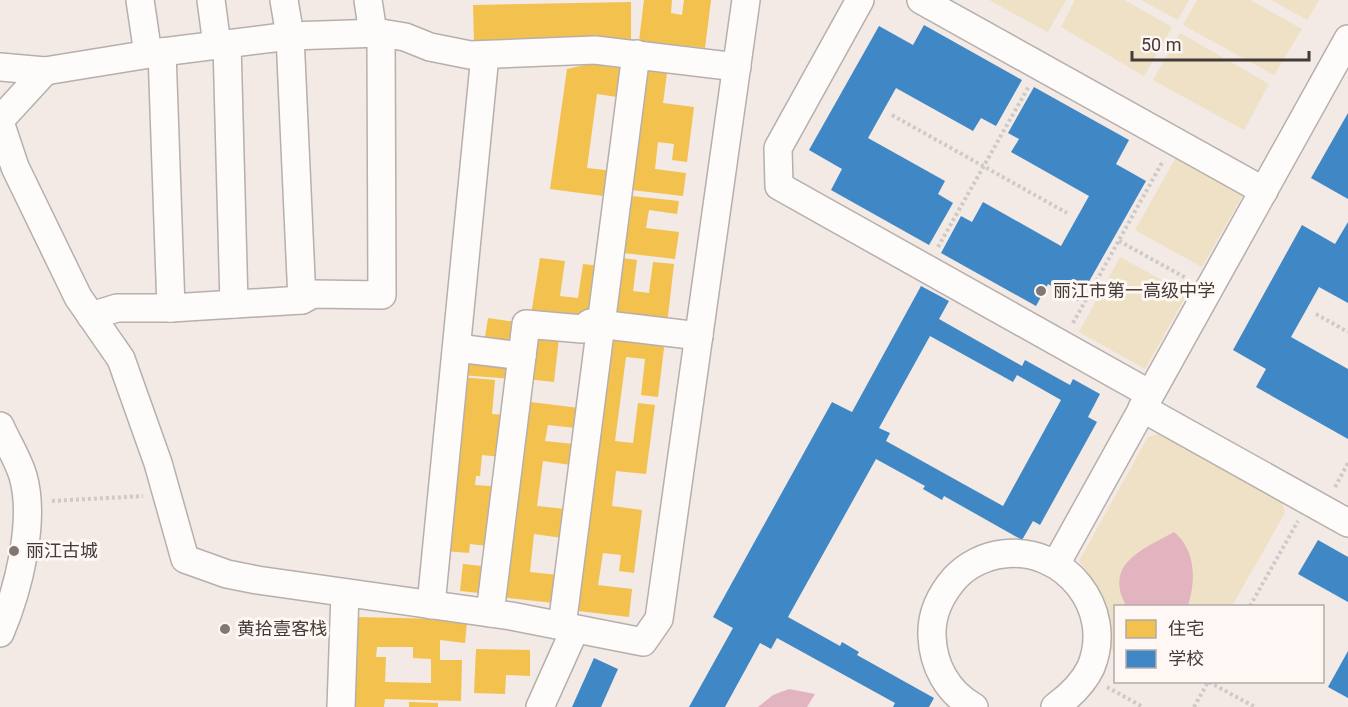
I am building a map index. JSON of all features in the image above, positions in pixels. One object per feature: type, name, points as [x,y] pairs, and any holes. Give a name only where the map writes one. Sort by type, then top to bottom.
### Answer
[{"type":"street","points":[[140,0],[155,53],[171,308]]},
{"type":"street","points":[[211,0],[222,45],[234,304]]},
{"type":"street","points":[[284,0],[290,36],[302,300]]},
{"type":"street","points":[[91,316],[117,308],[171,308],[302,300],[313,294],[382,295],[377,33],[368,0]]},
{"type":"street","points":[[45,70],[0,121],[15,167],[78,297],[121,359],[167,495],[185,559],[227,574],[257,580],[490,613],[643,642],[659,619],[746,0]]},
{"type":"street","points":[[860,0],[778,148],[778,186],[1061,344],[1146,401],[1309,501],[1348,522]]},
{"type":"street","points":[[921,0],[1263,191]]},
{"type":"street","points":[[0,67],[45,70],[290,36],[377,33],[405,37],[430,47],[458,54],[595,50],[737,67]]},
{"type":"street","points":[[1056,564],[1348,39]]},
{"type":"street","points":[[540,707],[568,628],[602,324],[636,54]]},
{"type":"street","points":[[431,605],[485,55]]},
{"type":"street","points":[[490,613],[526,324],[582,329],[590,323],[699,336]]},
{"type":"street","points":[[457,348],[522,356]]},
{"type":"street","points":[[0,426],[23,476],[28,515],[18,585],[0,633]]},
{"type":"street","points":[[974,707],[952,690],[942,676],[932,646],[934,614],[940,599],[958,574],[983,558],[1012,552],[1027,553],[1056,564],[1075,579],[1086,594],[1094,611],[1096,649],[1091,666],[1069,697],[1055,707]]},
{"type":"street","points":[[341,707],[345,592]]},
{"type":"path","points":[[926,269],[1040,66]]},
{"type":"path","points":[[892,115],[1067,213]]},
{"type":"path","points":[[1061,344],[1174,141]]},
{"type":"path","points":[[1119,241],[1208,290]]},
{"type":"path","points":[[1316,314],[1348,332]]},
{"type":"path","points":[[27,502],[167,495]]},
{"type":"path","points":[[1251,605],[1309,501]]},
{"type":"path","points":[[1086,675],[1143,707]]},
{"type":"path","points":[[1194,707],[1207,683]]},
{"type":"path","points":[[1212,683],[1255,707]]},
{"type":"shaded area","points":[[989,0],[1066,0],[1048,32]]},
{"type":"shaded area","points":[[1075,0],[1124,0],[1172,27],[1144,76],[1061,27]]},
{"type":"shaded area","points":[[1141,0],[1189,0],[1178,20]]},
{"type":"shaded area","points":[[1197,0],[1250,0],[1302,29],[1274,75],[1183,25]]},
{"type":"shaded area","points":[[1271,0],[1319,0],[1307,20]]},
{"type":"shaded area","points":[[1180,33],[1269,84],[1244,130],[1153,80]]},
{"type":"shaded area","points":[[1178,154],[1245,191],[1202,267],[1135,230]]},
{"type":"shaded area","points":[[1120,257],[1187,294],[1145,369],[1079,332]]},
{"type":"shaded area","points":[[1162,433],[1281,499],[1285,513],[1233,605],[1188,605],[1191,595],[1174,532],[1131,557],[1122,600],[1125,605],[1114,605],[1114,651],[1107,647],[1097,592],[1079,561],[1148,437]]},
{"type":"shaded area","points":[[1174,532],[1187,548],[1193,576],[1188,605],[1126,605],[1120,591],[1123,568],[1139,552]]},
{"type":"shaded area","points":[[789,689],[815,694],[807,707],[758,707],[773,695]]},
{"type":"building: 住宅","points":[[644,0],[672,0],[671,13],[682,15],[684,0],[711,0],[705,48],[639,41]]},
{"type":"building: 住宅","points":[[631,2],[631,40],[474,43],[473,5]]},
{"type":"building: 住宅","points":[[639,63],[668,66],[663,103],[694,107],[687,162],[672,160],[674,144],[658,142],[655,169],[686,173],[683,196],[623,189]]},
{"type":"building: 住宅","points":[[589,64],[628,69],[624,98],[597,94],[587,168],[614,171],[611,197],[550,189],[567,69]]},
{"type":"building: 住宅","points":[[622,195],[679,201],[677,214],[649,210],[646,228],[679,232],[675,259],[615,252]]},
{"type":"building: 住宅","points":[[614,257],[637,260],[633,291],[649,293],[653,262],[674,264],[667,324],[607,317]]},
{"type":"building: 住宅","points":[[540,258],[565,261],[560,296],[578,298],[583,264],[600,266],[592,318],[531,315]]},
{"type":"building: 住宅","points":[[488,318],[523,323],[519,349],[484,344]]},
{"type":"building: 住宅","points":[[604,333],[665,340],[658,397],[641,395],[645,359],[626,357],[615,441],[633,443],[638,403],[655,405],[646,474],[616,471],[612,506],[642,510],[634,573],[619,571],[621,555],[603,553],[598,585],[632,589],[629,617],[570,610]]},
{"type":"building: 住宅","points":[[532,335],[559,338],[554,382],[527,379]]},
{"type":"building: 住宅","points":[[462,355],[514,359],[513,379],[460,375]]},
{"type":"building: 住宅","points":[[460,377],[495,380],[492,414],[505,415],[501,457],[482,455],[480,476],[476,476],[475,485],[502,487],[497,547],[470,544],[469,553],[444,551]]},
{"type":"building: 住宅","points":[[523,401],[579,408],[576,428],[548,425],[545,441],[573,444],[571,465],[543,461],[537,506],[566,509],[562,538],[534,534],[530,572],[558,575],[554,603],[499,597]]},
{"type":"building: 住宅","points":[[463,564],[492,567],[489,594],[460,591]]},
{"type":"building: 住宅","points":[[357,617],[441,619],[467,622],[465,643],[440,640],[440,660],[462,660],[461,701],[385,699],[384,707],[355,707]],"holes":[[[377,647],[413,647],[413,658],[431,659],[431,683],[385,682],[386,657],[376,657]]]},
{"type":"building: 住宅","points":[[476,649],[530,650],[530,676],[506,675],[505,694],[474,693]]},
{"type":"building: 住宅","points":[[409,702],[438,703],[438,707],[409,707]]},
{"type":"building: 学校","points":[[924,25],[1022,80],[996,126],[981,118],[973,131],[896,88],[868,138],[945,181],[938,194],[953,203],[929,245],[831,190],[842,169],[809,150],[879,26],[913,45]]},
{"type":"building: 学校","points":[[1034,87],[1129,140],[1116,164],[1146,181],[1078,301],[1048,284],[1036,306],[941,253],[961,216],[972,222],[983,202],[1061,246],[1089,196],[1011,152],[1019,139],[1008,133]]},
{"type":"building: 学校","points":[[1348,113],[1348,199],[1311,178]]},
{"type":"building: 学校","points":[[1348,222],[1348,303],[1319,287],[1291,337],[1348,369],[1348,439],[1256,387],[1266,369],[1233,350],[1302,225],[1335,244]]},
{"type":"building: 学校","points":[[921,286],[949,301],[939,319],[1022,366],[1025,360],[1070,385],[1073,379],[1100,394],[1088,417],[1097,422],[1040,525],[1033,521],[1022,540],[944,496],[942,500],[923,489],[925,486],[876,459],[788,617],[840,646],[842,642],[859,652],[857,655],[934,698],[929,707],[893,707],[895,703],[777,638],[771,649],[760,643],[725,707],[689,707],[733,628],[713,617],[832,402],[852,412]],"holes":[[[930,336],[1013,382],[1017,375],[1061,400],[1003,506],[886,441],[890,433],[879,428]]]},
{"type":"building: 学校","points":[[1318,540],[1348,557],[1348,602],[1298,574]]},
{"type":"building: 学校","points":[[1348,651],[1348,698],[1328,687]]},
{"type":"building: 学校","points":[[594,658],[618,669],[601,707],[572,707]]},
{"type":"place","name":"丽江市第一高级中学","points":[[1041,291]]},
{"type":"place","name":"丽江古城","points":[[14,551]]},
{"type":"place","name":"黄拾壹客栈","points":[[225,629]]}]
